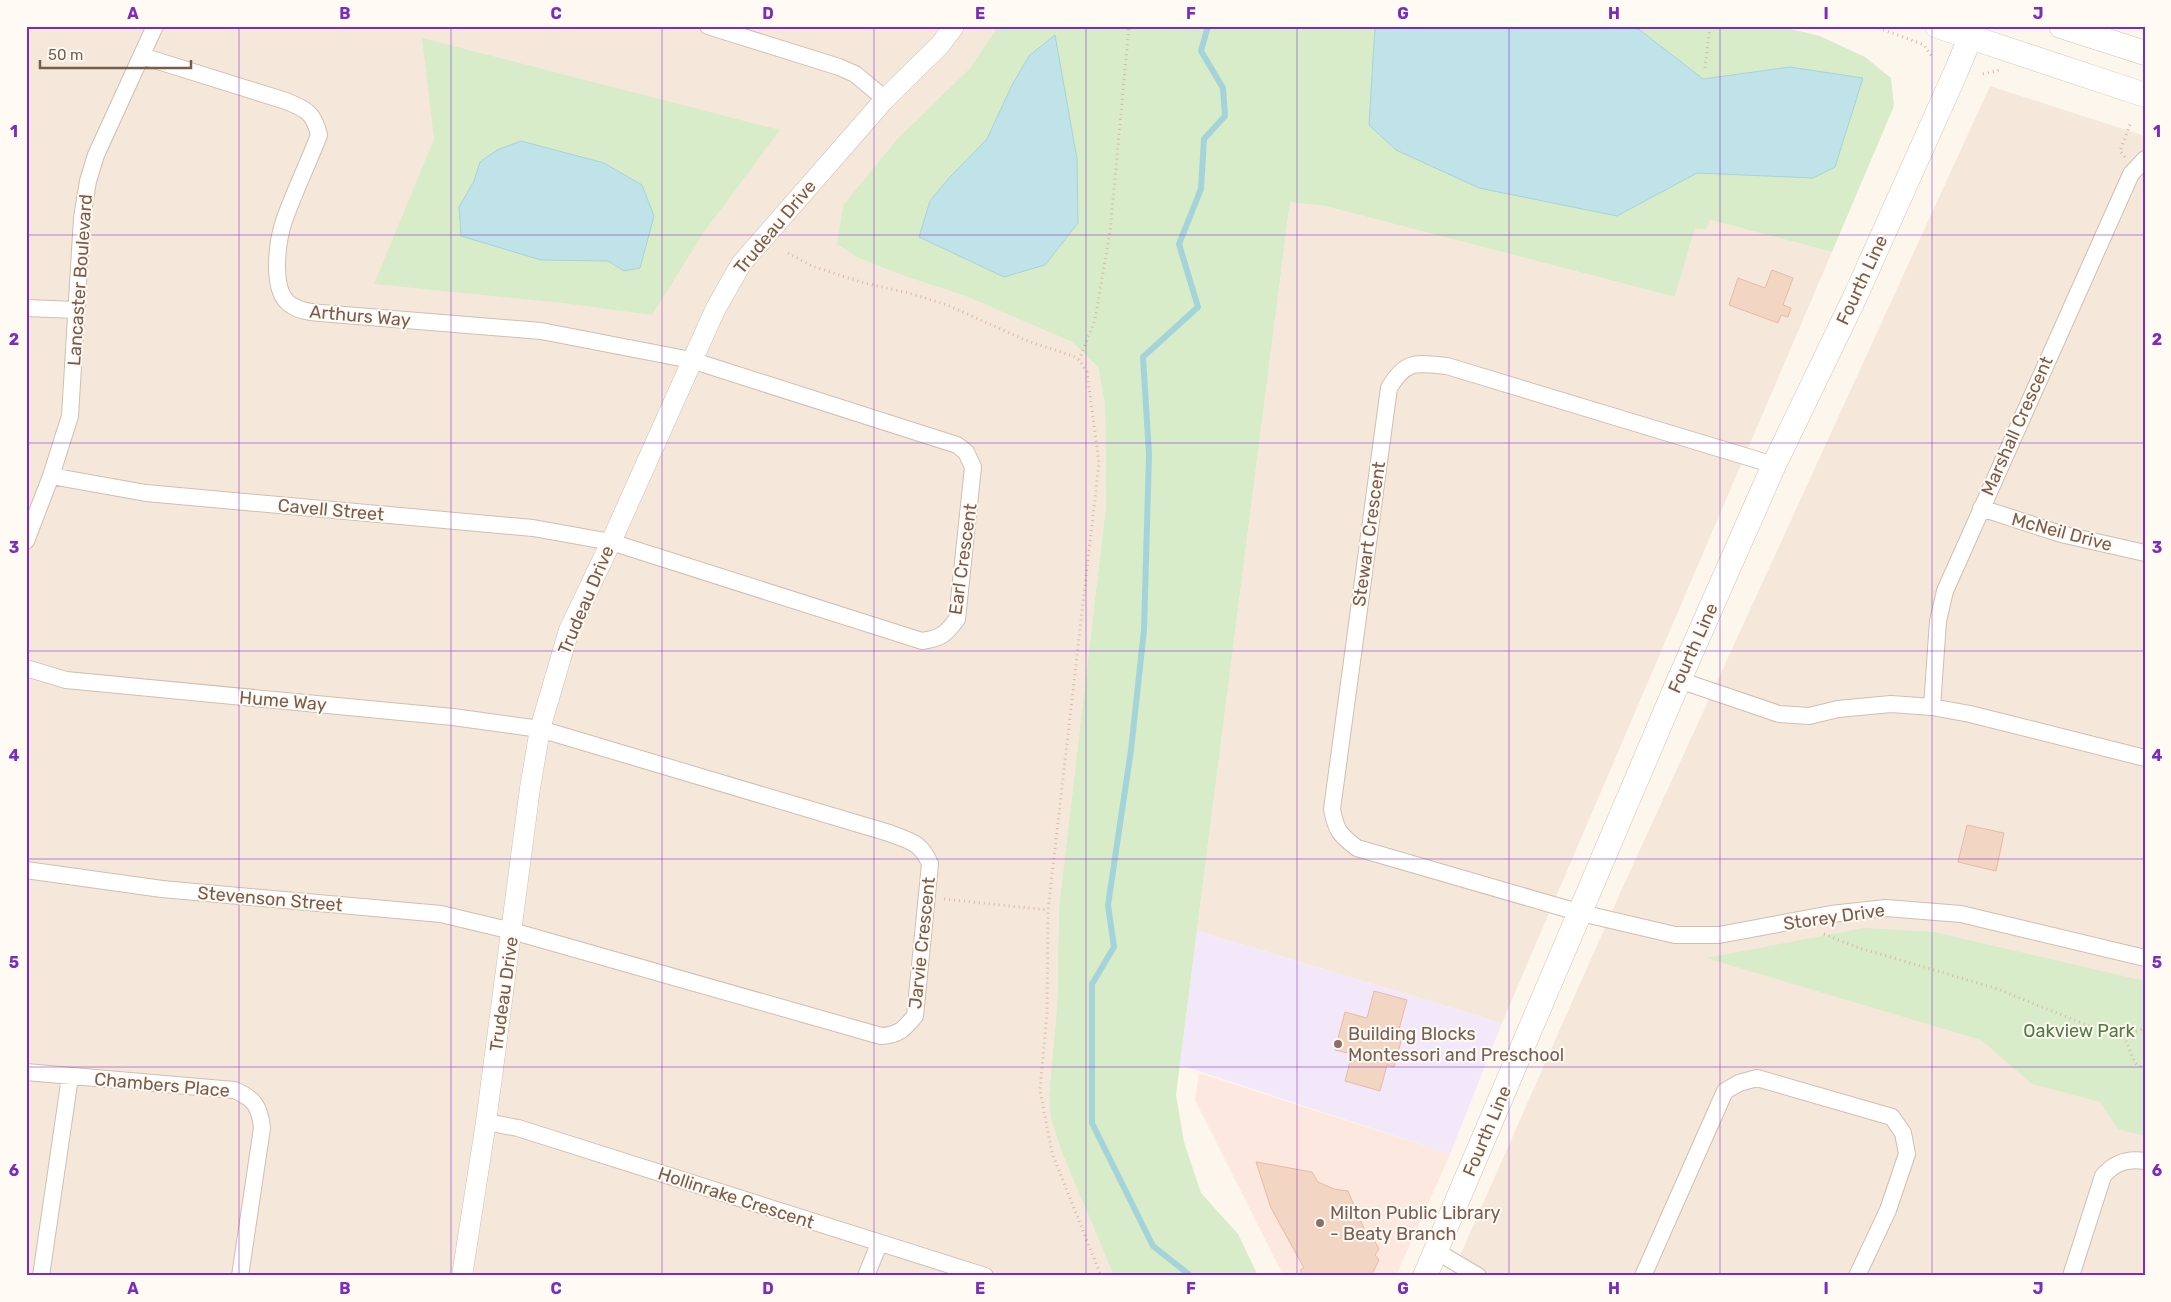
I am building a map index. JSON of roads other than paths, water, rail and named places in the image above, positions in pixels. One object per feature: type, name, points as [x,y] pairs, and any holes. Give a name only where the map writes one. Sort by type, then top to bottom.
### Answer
[{"type":"main road","points":[[1937,26],[1973,31],[2145,95]]},
{"type":"main road","points":[[2061,26],[2145,53]]},
{"type":"main road","name":"Fourth Line","points":[[1425,1276],[1679,680],[1774,465],[1854,297],[1973,31]]},
{"type":"street","name":"Lancaster Boulevard","points":[[26,542],[51,476],[70,416],[82,218],[88,181],[96,155],[155,26]]},
{"type":"street","points":[[708,26],[730,30],[839,67],[855,74],[885,98]]},
{"type":"street","name":"Trudeau Drive","points":[[462,1276],[486,1122],[512,931],[522,840],[540,729],[569,630],[611,542],[691,360],[715,310],[741,264],[885,98],[940,45],[954,26]]},
{"type":"street","name":"Arthurs Way","points":[[142,56],[286,101],[305,109],[316,122],[318,135],[284,223],[278,257],[278,289],[289,305],[303,311],[320,313],[541,331],[691,360]]},
{"type":"street","name":"Marshall Crescent","points":[[1932,707],[1938,621],[1945,591],[1980,508],[2131,174],[2140,163]]},
{"type":"street","points":[[26,308],[76,310]]},
{"type":"street","name":"Earl Crescent","points":[[611,542],[922,641],[937,639],[947,633],[957,619],[972,491],[973,467],[966,452],[957,445],[691,360]]},
{"type":"street","name":"Stewart Crescent","points":[[1581,913],[1358,848],[1342,837],[1335,826],[1332,809],[1389,388],[1396,377],[1411,364],[1421,362],[1447,366],[1774,465]]},
{"type":"street","name":"Cavell Street","points":[[51,476],[146,493],[533,528],[611,542]]},
{"type":"street","name":"McNeil Drive","points":[[1980,508],[2061,534],[2145,553]]},
{"type":"street","name":"Hume Way","points":[[26,668],[66,680],[453,717],[540,729]]},
{"type":"street","points":[[1679,680],[1780,714],[1809,716],[1838,709],[1891,704],[1932,707],[1970,714],[2145,758]]},
{"type":"street","name":"Jarvie Crescent","points":[[512,931],[881,1036],[894,1036],[905,1028],[915,1016],[930,864],[925,851],[915,843],[540,729]]},
{"type":"street","name":"Stevenson Street","points":[[26,870],[162,889],[441,914],[512,931]]},
{"type":"street","name":"Storey Drive","points":[[1581,913],[1675,935],[1719,935],[1832,914],[1886,908],[1960,914],[2145,958]]},
{"type":"street","name":"Chambers Place","points":[[26,1072],[234,1090],[246,1095],[256,1104],[261,1114],[262,1128],[240,1276]]},
{"type":"street","name":"Chambers Place","points":[[41,1276],[70,1077]]},
{"type":"street","points":[[1642,1276],[1725,1091],[1739,1083],[1757,1078],[1892,1117],[1903,1134],[1907,1154],[1888,1210],[1857,1276]]},
{"type":"street","name":"Hollinrake Crescent","points":[[486,1122],[518,1128],[879,1244],[985,1276]]},
{"type":"street","points":[[2071,1276],[2103,1176],[2112,1166],[2125,1161],[2145,1161]]},
{"type":"street","points":[[866,1276],[879,1244]]},
{"type":"street","points":[[1436,1252],[1478,1276]]},
{"type":"water","points":[[1375,26],[1627,26],[1640,30],[1703,79],[1790,67],[1863,78],[1835,167],[1813,178],[1697,173],[1617,216],[1479,188],[1396,150],[1369,125]]},
{"type":"water","points":[[1055,35],[1077,159],[1078,223],[1045,265],[1004,277],[919,237],[930,201],[949,178],[987,139],[1012,85],[1029,56]]},
{"type":"water","points":[[521,141],[604,163],[642,185],[654,216],[640,268],[624,271],[608,261],[541,260],[461,236],[459,207],[474,181],[480,162],[497,150]]},
{"type":"waterway","points":[[1191,1276],[1153,1246],[1092,1123],[1092,984],[1114,947],[1108,905],[1131,750],[1144,630],[1149,454],[1143,357],[1198,307],[1179,244],[1201,189],[1204,139],[1225,116],[1223,88],[1201,51],[1208,26]]},
{"type":"place","name":"Building Blocks Montessori and Preschool","points":[[1338,1044]]},
{"type":"place","name":"Milton Public Library - Beaty Branch","points":[[1320,1223]]},
{"type":"park label","name":"Oakview Park","points":[[2079,1031]]}]
